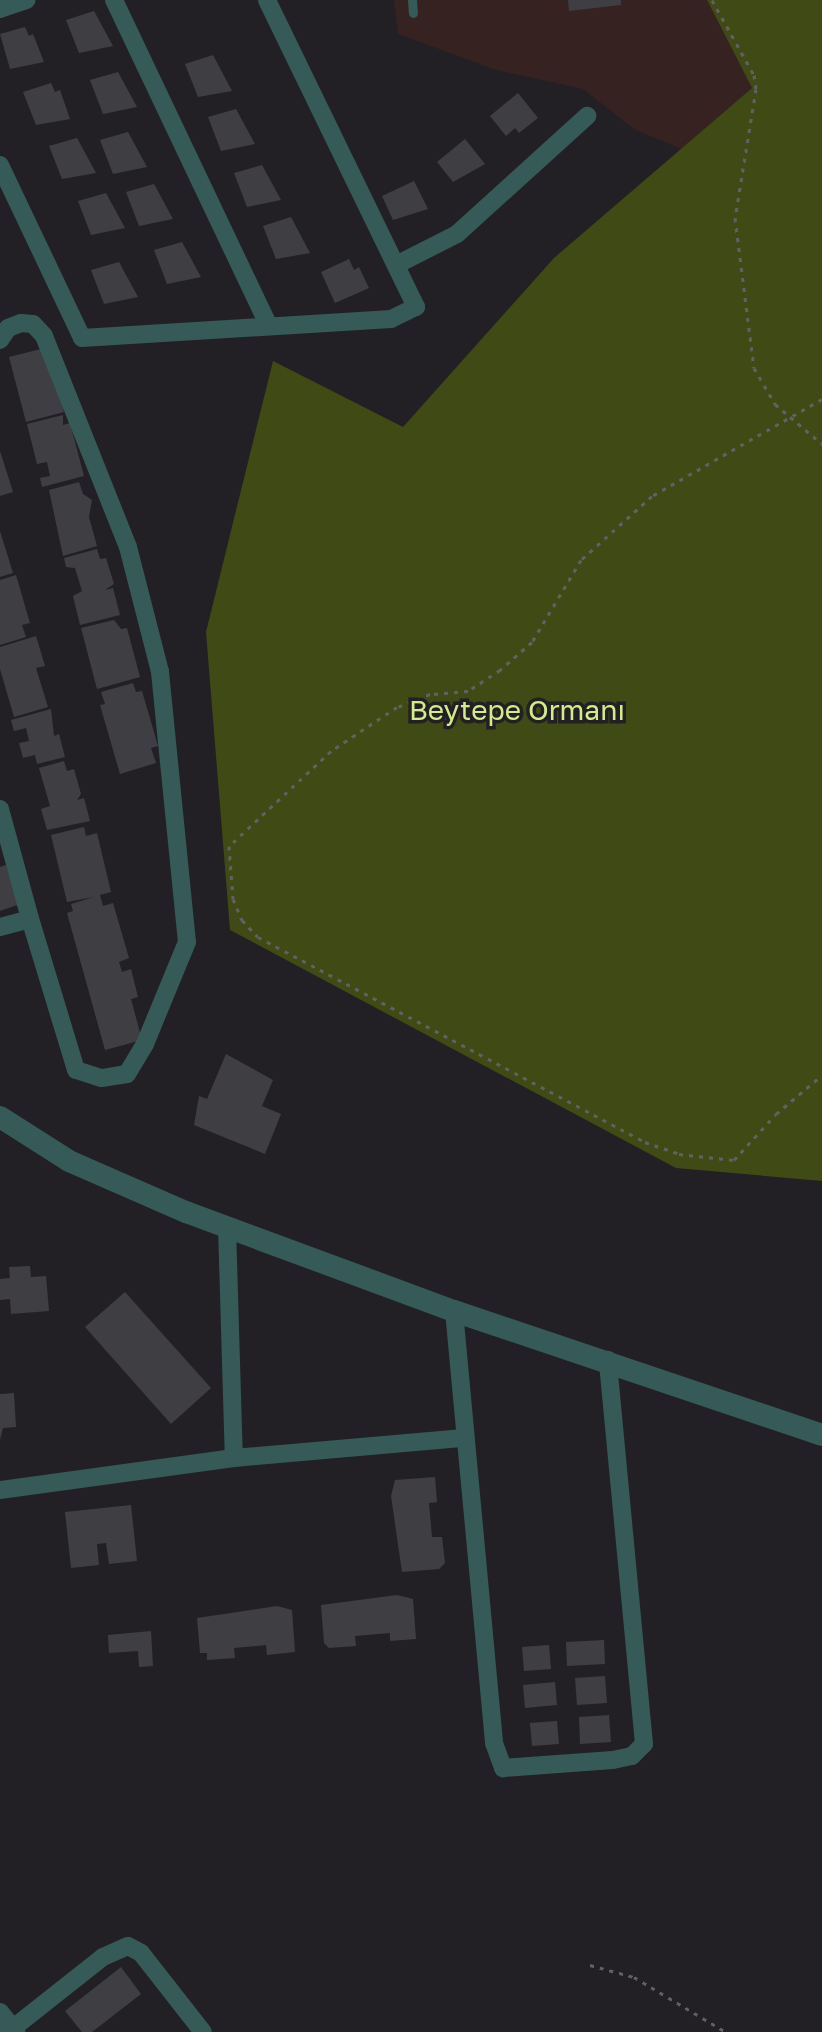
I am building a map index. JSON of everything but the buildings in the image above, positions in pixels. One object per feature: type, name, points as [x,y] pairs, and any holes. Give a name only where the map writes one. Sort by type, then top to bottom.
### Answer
[{"type":"street","points":[[0,9],[26,0]]},
{"type":"street","points":[[114,0],[268,325]]},
{"type":"street","points":[[0,165],[82,338],[391,319],[416,307],[267,0]]},
{"type":"street","points":[[396,265],[457,234],[587,116]]},
{"type":"street","points":[[0,809],[76,1070],[101,1078],[127,1074],[145,1044],[187,942],[160,672],[128,547],[44,336],[33,324],[21,323],[8,328],[1,338]]},
{"type":"street","points":[[0,927],[30,919]]},
{"type":"street","points":[[0,1117],[69,1161],[227,1227],[454,1311],[608,1360],[822,1435]]},
{"type":"street","points":[[227,1227],[234,1458]]},
{"type":"street","points":[[454,1311],[497,1759],[503,1768],[632,1756],[644,1744],[608,1360]]},
{"type":"street","points":[[0,1490],[234,1458],[464,1438]]},
{"type":"street","points":[[0,2012],[12,2031],[103,1957],[128,1946],[141,1953],[203,2032]]},
{"type":"lane","points":[[412,0],[413,13]]},
{"type":"path","points":[[712,0],[754,75],[756,89],[735,218],[754,368],[761,386],[822,444]]},
{"type":"path","points":[[822,399],[652,496],[581,560],[532,642],[500,670],[468,691],[430,694],[397,707],[331,751],[239,833],[229,846],[230,869],[242,920],[284,955],[449,1035],[645,1142],[679,1154],[734,1160],[776,1114],[822,1075]]},
{"type":"path","points":[[590,1965],[634,1977],[726,2032]]},
{"type":"shaded area","points":[[394,0],[707,0],[752,88],[681,149],[634,129],[583,89],[496,70],[398,34]]},
{"type":"green space","name":"Beytepe Ormanı","points":[[707,0],[822,0],[822,1181],[676,1168],[230,930],[206,632],[273,361],[403,427],[554,258],[752,88]]}]
